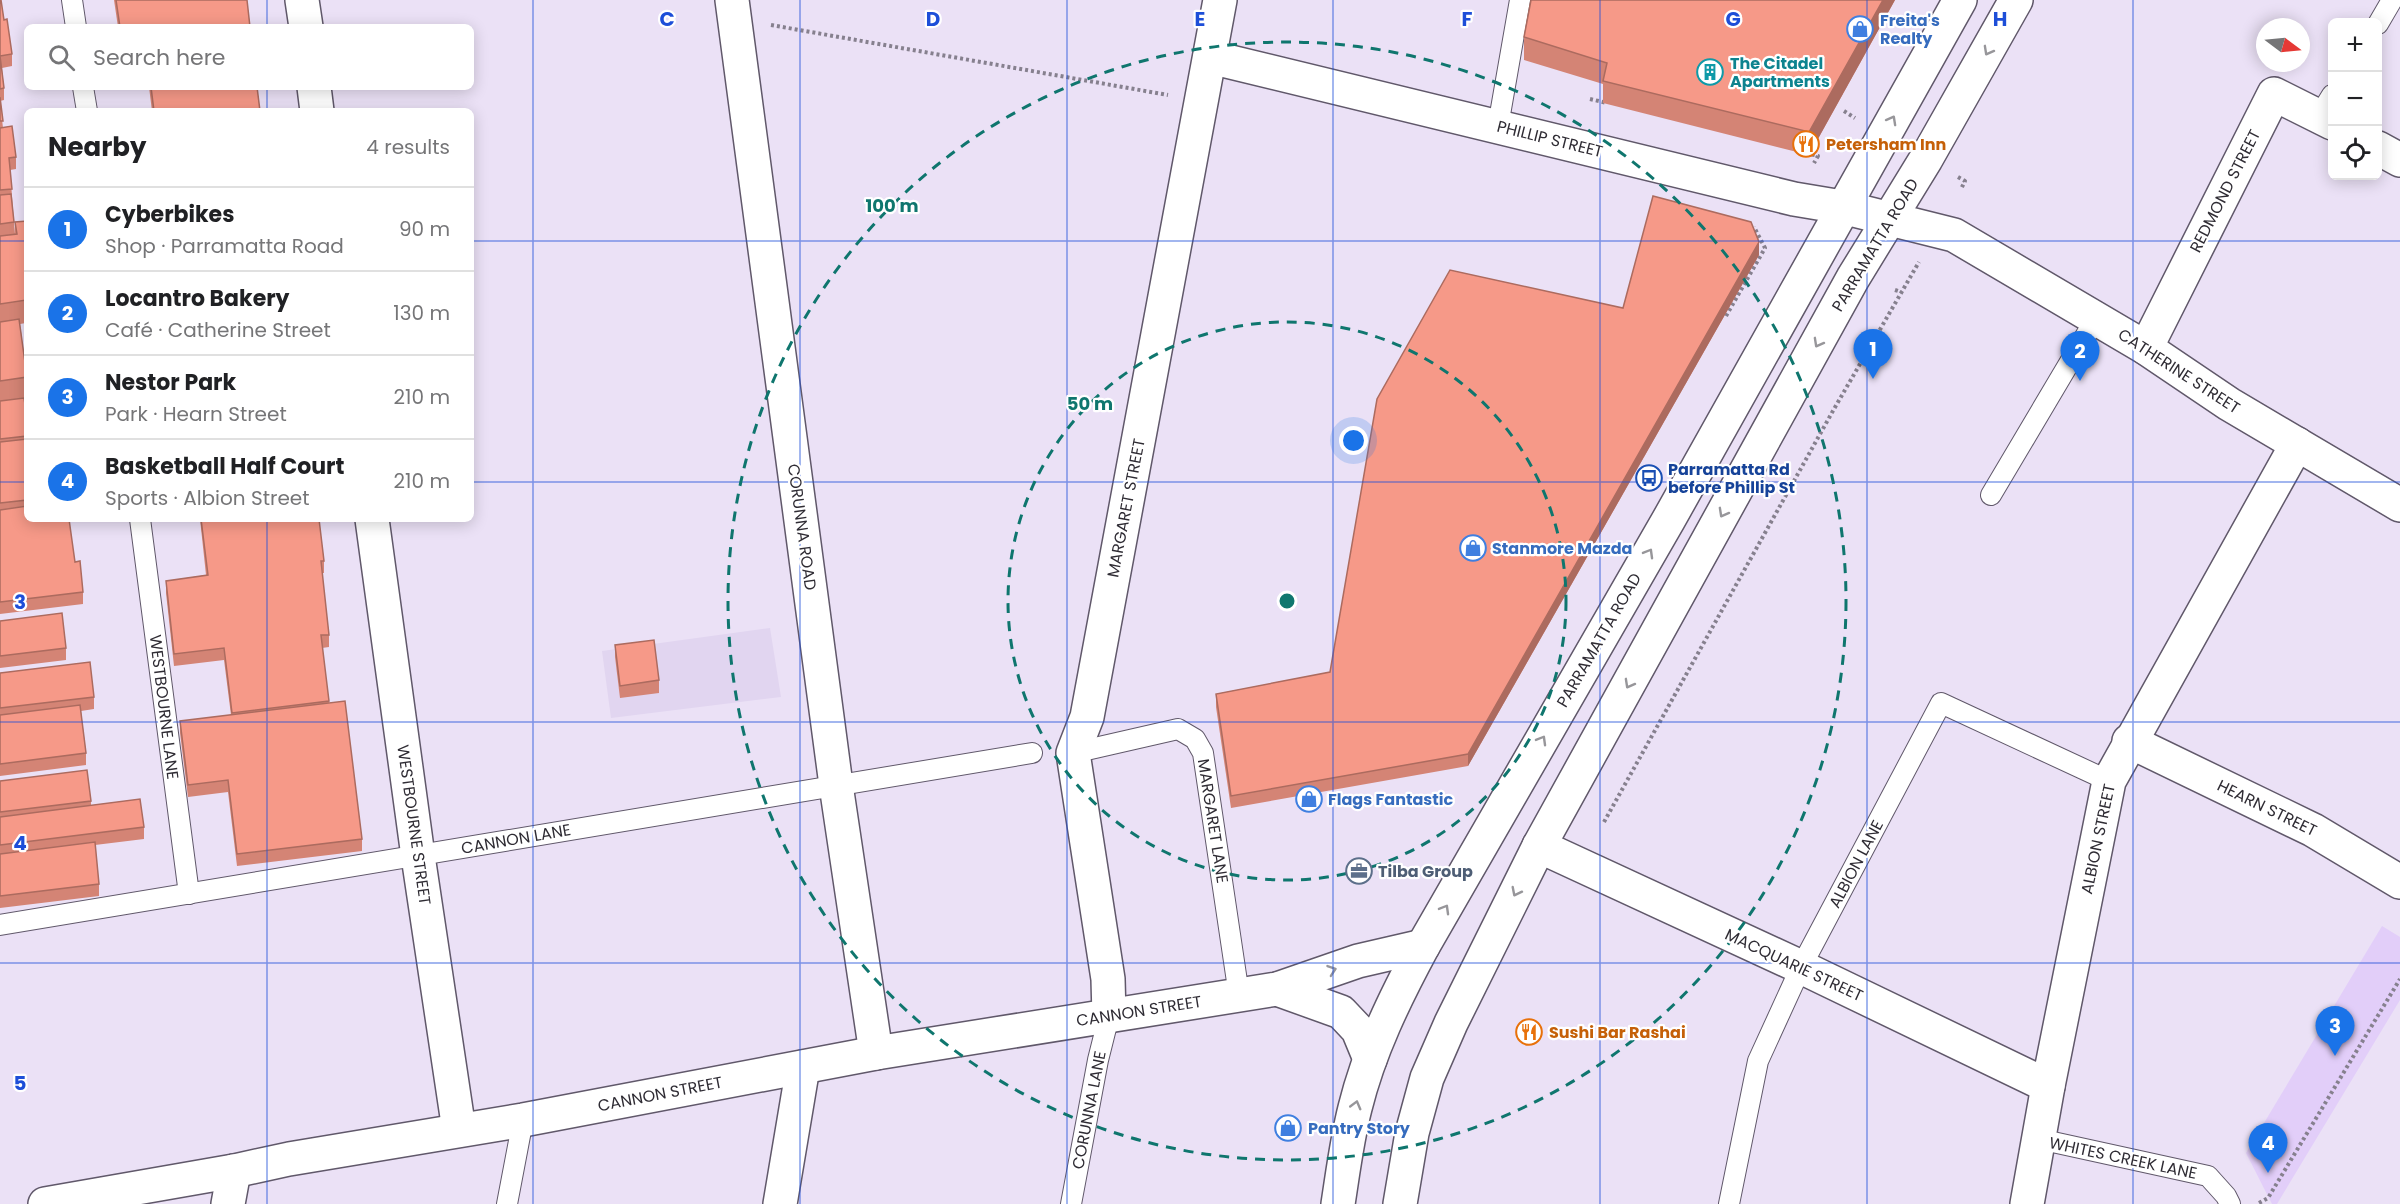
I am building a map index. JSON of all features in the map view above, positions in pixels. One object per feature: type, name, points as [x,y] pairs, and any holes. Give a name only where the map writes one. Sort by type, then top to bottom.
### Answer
[{"type":"main road","points":[[302,0],[306,24]]},
{"type":"main road","name":"MARGARET STREET","points":[[1073,753],[1087,717],[1220,0]]},
{"type":"main road","name":"PARRAMATTA ROAD","points":[[1338,1204],[1355,1108],[1370,1059],[1391,1007],[1423,946],[1669,519],[1960,0]]},
{"type":"main road","name":"PARRAMATTA ROAD","points":[[1400,1204],[1413,1133],[1427,1078],[1451,1023],[1539,846],[1853,278],[1926,159],[2016,0]]},
{"type":"main road","name":"CORUNNA ROAD","points":[[733,9],[836,785],[876,1053]]},
{"type":"main road","name":"PHILLIP STREET","points":[[1210,57],[1794,199],[1842,207],[1889,219]]},
{"type":"main road","points":[[314,90],[317,108]]},
{"type":"main road","name":"REDMOND STREET","points":[[2146,348],[2274,94],[2328,112]]},
{"type":"main road","points":[[2382,150],[2400,160]]},
{"type":"main road","name":"CATHERINE STREET","points":[[1889,219],[1954,235],[2146,348],[2229,404],[2400,505]]},
{"type":"main road","name":"ALBION STREET","points":[[2027,1204],[2048,1086],[2109,781],[2129,741],[2297,444]]},
{"type":"main road","name":"WESTBOURNE STREET","points":[[372,522],[418,856],[459,1130]]},
{"type":"main road","name":"HEARN STREET","points":[[2129,741],[2313,830],[2400,882]]},
{"type":"main road","points":[[1073,753],[1108,980],[1109,1016]]},
{"type":"main road","name":"MACQUARIE STREET","points":[[1539,846],[1801,967],[2048,1086]]},
{"type":"main road","name":"CANNON STREET","points":[[45,1204],[234,1171],[289,1159],[523,1120],[876,1053],[1277,989],[1358,961],[1423,946]]},
{"type":"main road","name":"CANNON STREET","points":[[1277,989],[1341,1012],[1358,1030],[1370,1059]]},
{"type":"main road","points":[[780,1204],[803,1067]]},
{"type":"main road","points":[[228,1204],[234,1171]]},
{"type":"lane","points":[[72,0],[76,24]]},
{"type":"lane","points":[[1498,126],[1520,0]]},
{"type":"lane","points":[[2382,18],[2392,0]]},
{"type":"lane","points":[[84,90],[86,108]]},
{"type":"lane","points":[[1992,495],[2096,318]]},
{"type":"lane","name":"WESTBOURNE LANE","points":[[140,522],[189,894]]},
{"type":"lane","name":"ALBION LANE","points":[[1729,1204],[1758,1061],[1801,967],[1941,704],[2109,781]]},
{"type":"lane","name":"MARGARET LANE","points":[[1073,753],[1178,729],[1195,739],[1203,753],[1239,995]]},
{"type":"lane","name":"CANNON LANE","points":[[0,925],[1032,753]]},
{"type":"lane","name":"CORUNNA LANE","points":[[1071,1204],[1098,1060],[1109,1016]]},
{"type":"lane","points":[[507,1204],[523,1120]]},
{"type":"lane","name":"WHITES CREEK LANE","points":[[2039,1139],[2208,1176],[2230,1204]]},
{"type":"path","points":[[733,9],[1202,101]]},
{"type":"path","points":[[1590,99],[1613,105]]},
{"type":"path","points":[[1844,111],[1855,117]]},
{"type":"path","points":[[1796,151],[1818,156],[1814,163]]},
{"type":"path","points":[[1958,177],[1965,181],[1961,189]]},
{"type":"path","points":[[1726,316],[1765,248],[1754,227],[1744,225]]},
{"type":"path","points":[[1604,822],[1828,419],[1916,267]]},
{"type":"path","points":[[1895,290],[1901,292]]},
{"type":"path","points":[[2257,1204],[2268,1198],[2400,979]]},
{"type":"shaded area","points":[[770,628],[781,697],[611,718],[602,651]]},
{"type":"shaded area","points":[[2382,926],[2400,937],[2400,1000],[2277,1204],[2272,1204],[2246,1153]]},
{"type":"building","points":[[0,0],[4,20],[7,19],[12,54],[0,56]]},
{"type":"building","points":[[116,0],[247,0],[250,24],[120,24]]},
{"type":"building","name":"The Citadel Apartments","points":[[1531,0],[1883,0],[1809,132],[1603,81],[1607,63],[1524,37]]},
{"type":"building","points":[[0,56],[4,88],[0,89]]},
{"type":"building","points":[[151,90],[257,90],[260,108],[154,108]]},
{"type":"building","points":[[0,97],[3,121],[0,121]]},
{"type":"building","points":[[12,126],[16,157],[9,158],[12,189],[0,190],[0,128]]},
{"type":"building","points":[[11,194],[14,222],[0,224],[0,195]]},
{"type":"building","name":"Stanmore Mazda","points":[[1653,196],[1751,222],[1759,242],[1468,754],[1231,796],[1216,694],[1330,672],[1377,399],[1450,270],[1623,308]]},
{"type":"building","points":[[24,221],[24,300],[0,304],[0,236],[17,234],[15,222]]},
{"type":"building","points":[[19,319],[24,355],[24,377],[0,381],[0,322]]},
{"type":"building","points":[[24,398],[24,436],[0,439],[0,401]]},
{"type":"building","points":[[24,439],[24,500],[0,503],[0,442]]},
{"type":"building","points":[[24,506],[24,522],[69,522],[75,562],[80,561],[83,592],[0,602],[0,510]]},
{"type":"building","points":[[201,522],[319,522],[329,635],[321,635],[329,701],[232,713],[224,648],[174,654],[166,581],[208,575]]},
{"type":"building","points":[[62,613],[66,648],[0,656],[0,621]]},
{"type":"building","points":[[654,640],[659,680],[620,686],[615,645]]},
{"type":"building","points":[[90,662],[94,697],[0,708],[0,673]]},
{"type":"building","points":[[345,701],[362,839],[237,854],[228,780],[188,785],[180,721]]},
{"type":"building","points":[[80,705],[86,753],[0,764],[0,715]]},
{"type":"building","points":[[87,770],[91,801],[0,812],[0,781]]},
{"type":"building","points":[[140,799],[144,827],[0,845],[0,817]]},
{"type":"building","points":[[95,842],[99,884],[0,896],[0,854]]},
{"type":"place","name":"Freita's Realty","points":[[1860,29]]},
{"type":"place","name":"The Citadel Apartments","points":[[1710,72]]},
{"type":"place","name":"Petersham Inn","points":[[1806,144]]},
{"type":"place","name":"Cyberbikes","points":[[1873,379]]},
{"type":"place","name":"Locantro Bakery","points":[[2080,381]]},
{"type":"place","name":"Parramatta Rd before Phillip St","points":[[1649,478]]},
{"type":"place","name":"Stanmore Mazda","points":[[1473,548]]},
{"type":"place","name":"Flags Fantastic","points":[[1309,799]]},
{"type":"place","name":"Tilba Group","points":[[1359,871]]},
{"type":"place","name":"Sushi Bar Rashai","points":[[1529,1032]]},
{"type":"place","name":"Nestor Park","points":[[2335,1056]]},
{"type":"place","name":"Pantry Story","points":[[1288,1128]]},
{"type":"place","name":"Basketball Half Court","points":[[2268,1173]]}]
